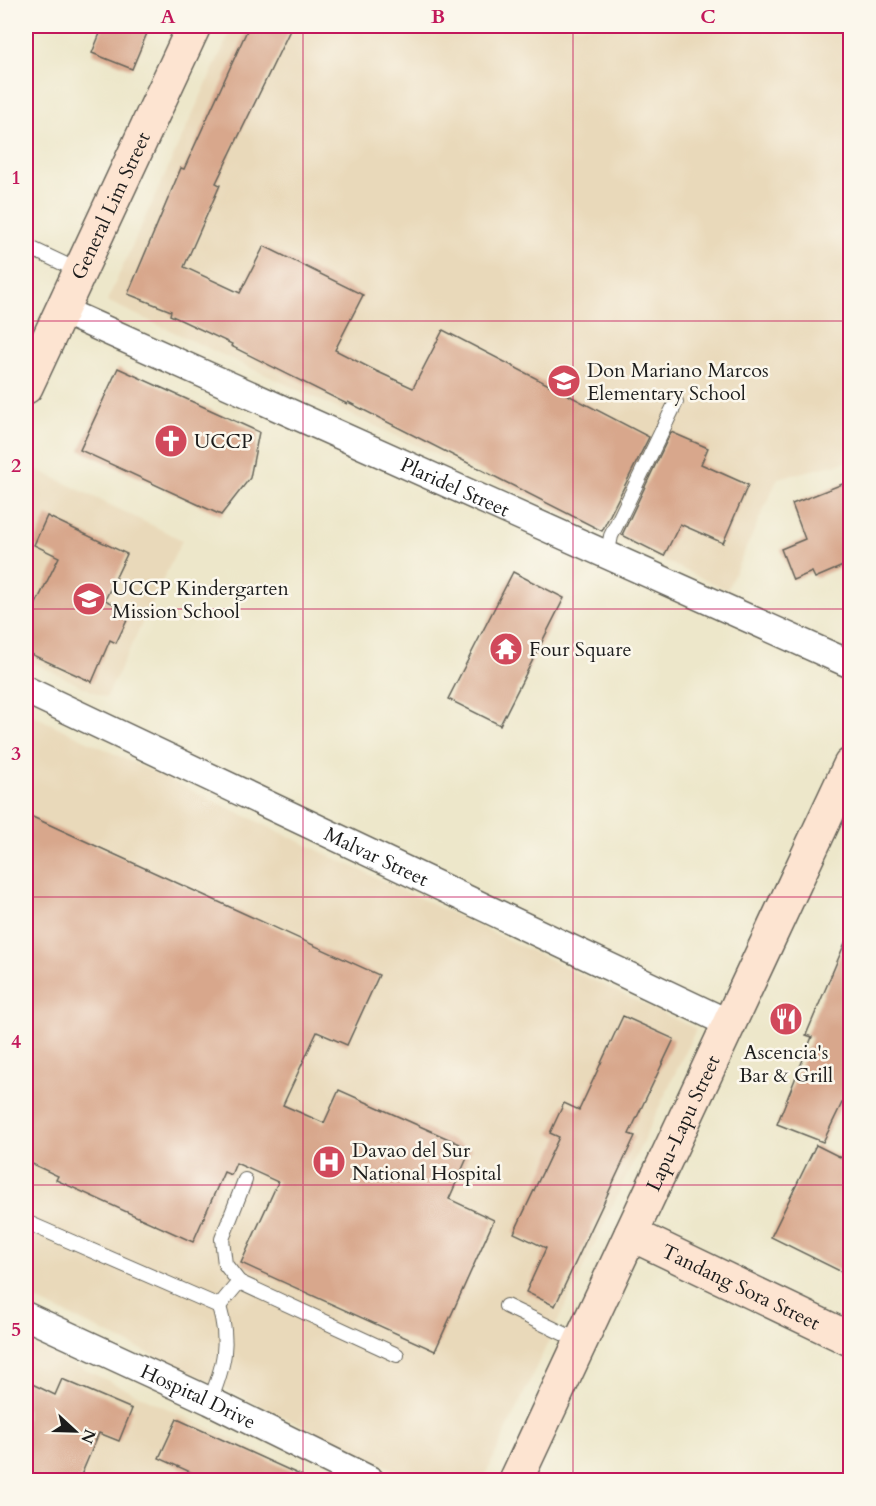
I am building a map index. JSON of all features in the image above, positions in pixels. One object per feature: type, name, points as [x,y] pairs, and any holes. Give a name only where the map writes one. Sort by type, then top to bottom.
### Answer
[{"type":"street","name":"General Lim Street","points":[[26,387],[39,346],[61,310],[194,26]]},
{"type":"street","name":"Plaridel Street","points":[[61,310],[850,664]]},
{"type":"street","name":"Malvar Street","points":[[26,690],[730,1024]]},
{"type":"street","name":"Lapu-Lapu Street","points":[[516,1480],[850,765]]},
{"type":"street","name":"Tandang Sora Street","points":[[632,1234],[850,1339]]},
{"type":"street","name":"Hospital Drive","points":[[26,1316],[210,1401],[370,1480]]},
{"type":"lane","points":[[26,246],[79,271]]},
{"type":"lane","points":[[608,556],[611,536],[676,402]]},
{"type":"lane","points":[[245,1179],[222,1239],[225,1264],[239,1282],[397,1355]]},
{"type":"lane","points":[[26,1222],[219,1306],[224,1321],[225,1362],[210,1401]]},
{"type":"lane","points":[[219,1306],[239,1282]]},
{"type":"lane","points":[[506,1306],[581,1342]]},
{"type":"shaded area","name":"Don Mariano Marcos Elementary School","points":[[233,26],[850,26],[850,461],[778,478],[727,590],[107,301]]},
{"type":"shaded area","name":"UCCP Kindergarten Mission School","points":[[26,464],[182,540],[106,698],[26,659]]},
{"type":"shaded area","name":"Davao del Sur National Hospital","points":[[26,712],[696,1029],[483,1480],[417,1480],[26,1295]]},
{"type":"shaded area","points":[[26,1342],[319,1480],[26,1480]]},
{"type":"building","points":[[103,26],[150,26],[132,69],[92,53]]},
{"type":"building","points":[[249,26],[292,26],[216,183],[220,185],[184,267],[240,293],[264,246],[363,295],[335,350],[376,371],[413,388],[443,330],[649,437],[602,531],[170,315],[171,311],[128,294],[181,168],[184,169]]},
{"type":"building","name":"UCCP","points":[[118,368],[259,432],[250,478],[221,515],[80,450]]},
{"type":"building","points":[[671,432],[708,448],[701,464],[748,485],[723,543],[680,524],[664,556],[622,535]]},
{"type":"building","points":[[850,481],[850,563],[815,578],[812,572],[793,580],[781,549],[805,539],[792,504]]},
{"type":"building","points":[[47,516],[127,554],[105,600],[131,612],[116,643],[110,640],[92,682],[26,652],[26,624],[59,557],[34,545]]},
{"type":"building","name":"Four Square","points":[[513,572],[564,598],[500,725],[448,699]]},
{"type":"building","points":[[26,814],[379,975],[347,1045],[317,1032],[283,1105],[324,1123],[339,1090],[471,1149],[449,1199],[494,1220],[435,1351],[241,1263],[278,1182],[236,1163],[231,1175],[224,1172],[193,1242],[56,1180],[58,1176],[26,1161]]},
{"type":"building","points":[[850,931],[850,1106],[842,1103],[823,1142],[777,1124],[812,1037],[806,1035]]},
{"type":"building","points":[[623,1016],[674,1039],[629,1134],[635,1136],[555,1306],[526,1292],[546,1248],[514,1233],[559,1137],[550,1133],[564,1103],[579,1110]]},
{"type":"building","points":[[816,1145],[850,1162],[850,1276],[771,1237]]},
{"type":"building","points":[[62,1379],[132,1409],[119,1441],[99,1433],[79,1480],[26,1480],[26,1381],[55,1395]]},
{"type":"building","points":[[177,1419],[311,1480],[208,1480],[159,1458]]},
{"type":"place","name":"Don Mariano Marcos Elementary School","points":[[564,381]]},
{"type":"place","name":"UCCP","points":[[171,441]]},
{"type":"place","name":"UCCP Kindergarten Mission School","points":[[89,599]]},
{"type":"place","name":"Four Square","points":[[506,649]]},
{"type":"place","name":"Ascencia's Bar & Grill","points":[[786,1019]]},
{"type":"place","name":"Davao del Sur National Hospital","points":[[329,1162]]}]
